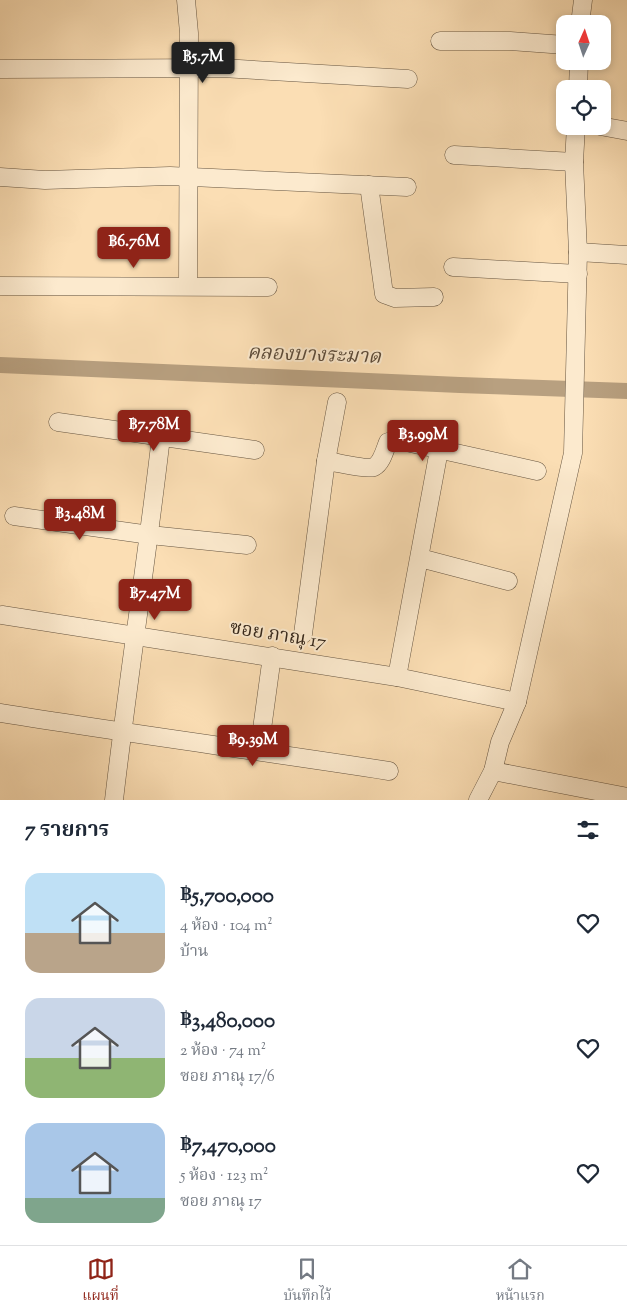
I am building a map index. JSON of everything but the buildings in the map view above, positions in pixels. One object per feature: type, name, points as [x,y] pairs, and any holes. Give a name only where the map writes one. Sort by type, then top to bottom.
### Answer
[{"type":"street","points":[[186,0],[190,68],[188,285]]},
{"type":"street","points":[[582,15],[584,0]]},
{"type":"street","points":[[440,41],[510,41],[556,44]]},
{"type":"street","points":[[0,69],[222,68],[408,79]]},
{"type":"street","points":[[611,128],[627,131]]},
{"type":"street","points":[[478,800],[493,771],[500,742],[517,702],[573,453],[578,274],[574,162],[576,135]]},
{"type":"street","points":[[454,155],[574,162]]},
{"type":"street","points":[[0,177],[45,180],[170,176],[406,187]]},
{"type":"street","points":[[368,185],[384,294],[394,298],[434,297]]},
{"type":"street","points":[[578,252],[627,255]]},
{"type":"street","points":[[453,267],[578,274]]},
{"type":"street","points":[[0,286],[188,285],[268,287]]},
{"type":"street","points":[[303,634],[326,461],[337,402]]},
{"type":"street","points":[[58,422],[255,450]]},
{"type":"street","points":[[114,800],[150,535],[161,437]]},
{"type":"street","points":[[326,461],[374,467],[380,462],[388,442],[394,441],[537,471]]},
{"type":"street","points":[[397,677],[440,450]]},
{"type":"street","points":[[14,516],[150,535],[247,545]]},
{"type":"street","points":[[420,558],[508,581]]},
{"type":"street","name":"ซอย ภาณุ 17","points":[[2,615],[397,677],[517,702]]},
{"type":"street","points":[[259,751],[272,656]]},
{"type":"street","points":[[0,713],[122,733],[389,771]]},
{"type":"street","points":[[493,771],[627,797]]},
{"type":"waterway","name":"คลองบางระมาด","points":[[0,365],[627,391]]}]
